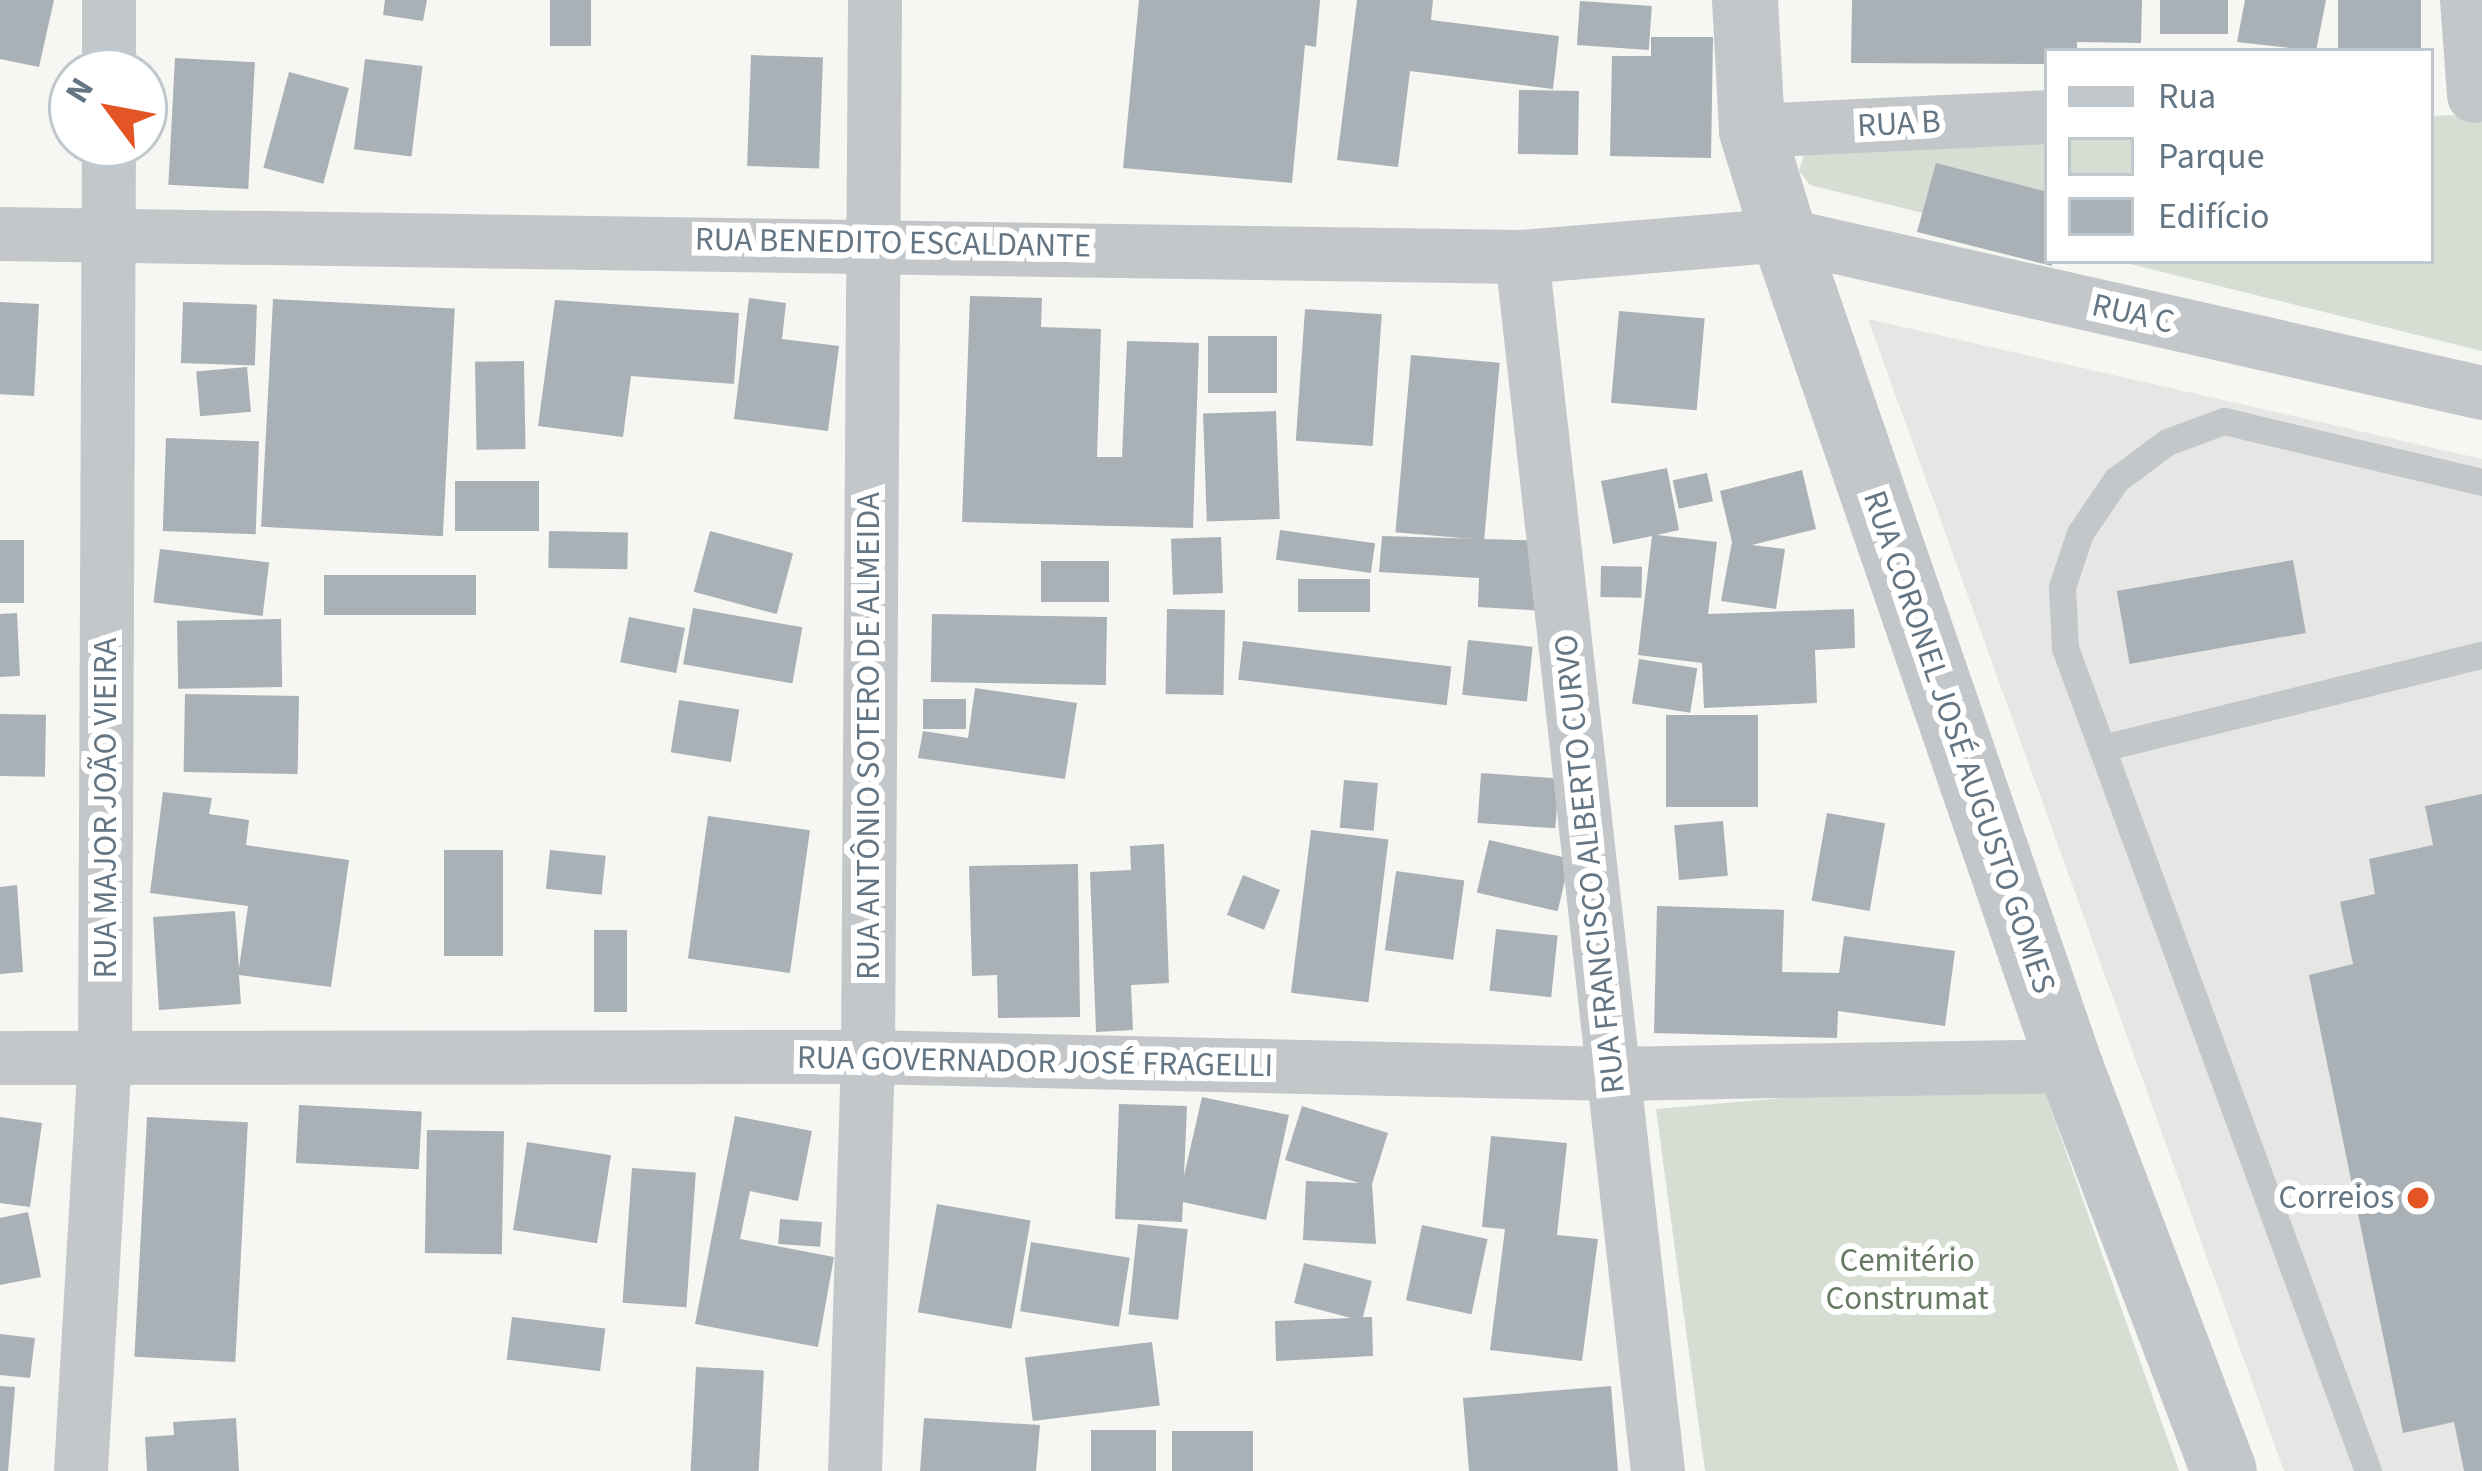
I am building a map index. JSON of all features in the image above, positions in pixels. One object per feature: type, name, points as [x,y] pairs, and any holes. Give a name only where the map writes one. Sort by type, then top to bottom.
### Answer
[{"type":"street","points":[[109,0],[109,48]]},
{"type":"street","name":"RUA ANTÔNIO SOTERO DE ALMEIDA","points":[[855,1471],[868,1058],[875,0]]},
{"type":"street","name":"RUA CORONEL JOSÉ AUGUSTO GOMES","points":[[1745,0],[1752,131],[1784,235],[2070,1066],[2224,1471]]},
{"type":"street","points":[[2462,97],[2467,0]]},
{"type":"street","name":"RUA B","points":[[1752,131],[2044,117]]},
{"type":"street","name":"RUA MAJOR JOÃO VIEIRA","points":[[81,1471],[104,1056],[109,168]]},
{"type":"street","name":"RUA BENEDITO ESCALDANTE","points":[[0,233],[871,241],[1522,257],[1784,235]]},
{"type":"street","name":"RUA C","points":[[1784,235],[2482,393]]},
{"type":"street","name":"RUA FRANCISCO ALBERTO CURVO","points":[[1522,257],[1658,1471]]},
{"type":"street","name":"RUA GOVERNADOR JOSÉ FRAGELLI","points":[[0,1058],[868,1058],[1613,1074],[2070,1066]]},
{"type":"lane","points":[[2368,1471],[2065,648],[2062,586],[2080,533],[2116,480],[2167,442],[2224,421],[2482,482]]},
{"type":"lane","points":[[2102,748],[2482,655]]},
{"type":"shaded area","points":[[1868,319],[2482,459],[2482,1471],[2284,1471]]},
{"type":"green space","points":[[2482,114],[2482,351],[2130,264],[2434,264],[2434,116]]},
{"type":"green space","points":[[2044,136],[2044,243],[1810,185],[1799,171],[1804,154]]},
{"type":"green space","name":"Cemitério Construmat","points":[[2039,1076],[2179,1471],[1705,1471],[1656,1109]]},
{"type":"building","points":[[0,0],[54,0],[39,67],[0,59]]},
{"type":"building","points":[[385,0],[427,0],[423,21],[383,15]]},
{"type":"building","points":[[550,0],[591,0],[591,46],[550,46]]},
{"type":"building","points":[[1139,0],[1320,0],[1316,47],[1305,45],[1292,183],[1123,168]]},
{"type":"building","points":[[1357,0],[1433,0],[1431,20],[1559,36],[1553,89],[1410,71],[1398,167],[1337,160]]},
{"type":"building","points":[[1852,0],[2142,0],[2141,43],[2077,42],[2077,48],[2044,48],[2044,64],[1851,63]]},
{"type":"building","points":[[2160,0],[2228,0],[2228,34],[2160,34]]},
{"type":"building","points":[[2245,0],[2326,0],[2317,48],[2237,42]]},
{"type":"building","points":[[2338,0],[2421,0],[2421,48],[2338,48]]},
{"type":"building","points":[[1580,1],[1652,6],[1649,50],[1577,45]]},
{"type":"building","points":[[1651,37],[1713,37],[1711,158],[1610,156],[1612,56],[1651,56]]},
{"type":"building","points":[[751,55],[823,58],[819,168],[747,166]]},
{"type":"building","points":[[175,58],[255,62],[248,189],[168,185]]},
{"type":"building","points":[[365,59],[423,66],[411,156],[354,149]]},
{"type":"building","points":[[289,72],[349,88],[323,184],[263,168]]},
{"type":"building","points":[[1519,90],[1579,91],[1578,155],[1518,154]]},
{"type":"building","points":[[1936,163],[2044,191],[2044,264],[1917,232]]},
{"type":"building","points":[[970,296],[1042,298],[1041,327],[1101,329],[1097,457],[1122,457],[1127,341],[1199,343],[1193,528],[962,522]]},
{"type":"building","points":[[749,298],[786,303],[782,339],[839,346],[828,431],[734,419]]},
{"type":"building","points":[[273,299],[455,309],[443,536],[261,527]]},
{"type":"building","points":[[555,300],[739,313],[734,384],[631,376],[623,437],[538,426]]},
{"type":"building","points":[[0,302],[39,304],[34,396],[0,394]]},
{"type":"building","points":[[183,302],[257,305],[255,366],[181,363]]},
{"type":"building","points":[[1305,309],[1382,314],[1373,446],[1296,441]]},
{"type":"building","points":[[1619,311],[1705,318],[1697,410],[1611,403]]},
{"type":"building","points":[[1208,336],[1277,336],[1277,393],[1208,393]]},
{"type":"building","points":[[1411,355],[1500,363],[1484,540],[1395,532]]},
{"type":"building","points":[[524,361],[526,449],[477,450],[475,362]]},
{"type":"building","points":[[247,367],[251,412],[200,416],[196,371]]},
{"type":"building","points":[[1276,411],[1280,519],[1207,521],[1203,414]]},
{"type":"building","points":[[166,438],[259,441],[256,534],[163,531]]},
{"type":"building","points":[[1667,468],[1679,530],[1657,535],[1717,542],[1708,614],[1854,609],[1855,648],[1815,650],[1817,703],[1704,708],[1702,663],[1638,655],[1652,536],[1613,544],[1601,481]]},
{"type":"building","points":[[1802,470],[1816,529],[1752,545],[1785,549],[1776,609],[1721,601],[1732,542],[1720,491]]},
{"type":"building","points":[[1707,473],[1713,501],[1679,509],[1673,480]]},
{"type":"building","points":[[455,481],[539,481],[539,531],[455,531]]},
{"type":"building","points":[[1280,530],[1375,543],[1371,573],[1276,560]]},
{"type":"building","points":[[549,531],[628,532],[627,569],[548,568]]},
{"type":"building","points":[[710,531],[793,553],[777,614],[694,592]]},
{"type":"building","points":[[1382,536],[1550,541],[1545,611],[1478,607],[1479,578],[1379,572]]},
{"type":"building","points":[[1221,537],[1223,593],[1173,595],[1171,539]]},
{"type":"building","points":[[0,540],[24,540],[24,603],[0,603]]},
{"type":"building","points":[[160,549],[269,562],[263,616],[153,603]]},
{"type":"building","points":[[2293,560],[2306,633],[2130,664],[2117,591]]},
{"type":"building","points":[[1041,561],[1109,561],[1109,602],[1041,602]]},
{"type":"building","points":[[1601,566],[1642,567],[1641,598],[1600,597]]},
{"type":"building","points":[[324,575],[476,575],[476,615],[324,615]]},
{"type":"building","points":[[1298,579],[1370,579],[1370,612],[1298,612]]},
{"type":"building","points":[[693,608],[802,627],[792,683],[683,664]]},
{"type":"building","points":[[1167,609],[1225,610],[1224,695],[1166,694]]},
{"type":"building","points":[[17,613],[20,676],[0,677],[0,614]]},
{"type":"building","points":[[932,614],[1107,617],[1106,685],[931,682]]},
{"type":"building","points":[[629,617],[685,628],[676,673],[620,662]]},
{"type":"building","points":[[281,619],[282,687],[178,689],[177,621]]},
{"type":"building","points":[[1468,640],[1533,647],[1527,701],[1462,695]]},
{"type":"building","points":[[1243,641],[1451,667],[1447,705],[1238,680]]},
{"type":"building","points":[[1639,659],[1697,668],[1690,713],[1632,703]]},
{"type":"building","points":[[975,688],[1077,703],[1065,779],[918,758],[923,731],[968,738]]},
{"type":"building","points":[[185,694],[299,696],[298,774],[184,772]]},
{"type":"building","points":[[923,699],[966,699],[966,729],[923,729]]},
{"type":"building","points":[[679,700],[739,710],[731,762],[671,752]]},
{"type":"building","points":[[0,714],[46,715],[45,777],[0,776]]},
{"type":"building","points":[[1666,715],[1758,715],[1758,807],[1666,807]]},
{"type":"building","points":[[1481,773],[1559,778],[1555,828],[1478,823]]},
{"type":"building","points":[[1344,780],[1378,783],[1374,831],[1340,828]]},
{"type":"building","points":[[163,792],[212,798],[209,814],[249,820],[246,845],[349,860],[331,987],[239,975],[241,1004],[159,1010],[153,917],[235,911],[239,968],[248,906],[150,893]]},
{"type":"building","name":"Correios","points":[[2482,794],[2482,1471],[2464,1471],[2454,1422],[2403,1433],[2309,975],[2353,964],[2340,902],[2375,894],[2369,859],[2433,845],[2425,806]]},
{"type":"building","points":[[1827,813],[1885,823],[1870,911],[1812,901]]},
{"type":"building","points":[[708,816],[810,830],[790,973],[688,959]]},
{"type":"building","points":[[1723,821],[1728,876],[1679,880],[1674,825]]},
{"type":"building","points":[[1311,830],[1388,840],[1368,1002],[1291,993]]},
{"type":"building","points":[[1489,840],[1570,859],[1558,911],[1477,893]]},
{"type":"building","points":[[1164,844],[1169,983],[1131,985],[1133,1030],[1096,1032],[1090,872],[1131,870],[1130,846]]},
{"type":"building","points":[[444,850],[503,850],[503,956],[444,956]]},
{"type":"building","points":[[550,850],[606,856],[602,895],[546,889]]},
{"type":"building","points":[[1078,864],[1080,1017],[998,1018],[997,975],[972,976],[969,866]]},
{"type":"building","points":[[1396,871],[1464,881],[1453,960],[1385,950]]},
{"type":"building","points":[[1243,875],[1280,890],[1264,930],[1227,915]]},
{"type":"building","points":[[17,885],[23,972],[0,974],[0,887]]},
{"type":"building","points":[[1657,906],[1784,910],[1782,972],[1839,973],[1844,936],[1955,951],[1945,1026],[1838,1011],[1837,1038],[1654,1033]]},
{"type":"building","points":[[1496,929],[1558,935],[1551,997],[1490,991]]},
{"type":"building","points":[[594,930],[627,930],[627,1012],[594,1012]]},
{"type":"building","points":[[1202,1097],[1289,1115],[1266,1220],[1183,1202],[1182,1222],[1115,1219],[1119,1104],[1187,1106],[1184,1176]]},
{"type":"building","points":[[299,1105],[422,1111],[419,1169],[296,1163]]},
{"type":"building","points":[[1302,1106],[1388,1133],[1372,1184],[1376,1244],[1303,1240],[1306,1181],[1359,1183],[1285,1160]]},
{"type":"building","points":[[735,1116],[812,1131],[798,1201],[750,1191],[740,1239],[834,1257],[818,1347],[695,1324]]},
{"type":"building","points":[[0,1117],[42,1123],[30,1207],[0,1203]]},
{"type":"building","points":[[147,1117],[248,1122],[235,1362],[134,1357]]},
{"type":"building","points":[[427,1130],[504,1131],[502,1254],[425,1253]]},
{"type":"building","points":[[1491,1136],[1567,1143],[1557,1235],[1598,1239],[1582,1361],[1490,1350],[1505,1229],[1482,1227]]},
{"type":"building","points":[[527,1142],[611,1155],[597,1243],[513,1230]]},
{"type":"building","points":[[632,1168],[696,1172],[686,1307],[623,1303]]},
{"type":"building","points":[[937,1204],[1031,1220],[1011,1329],[918,1312]]},
{"type":"building","points":[[28,1212],[41,1277],[0,1285],[0,1218]]},
{"type":"building","points":[[780,1219],[822,1222],[820,1247],[778,1244]]},
{"type":"building","points":[[1138,1224],[1188,1229],[1178,1320],[1128,1315]]},
{"type":"building","points":[[1422,1225],[1488,1239],[1472,1314],[1406,1300]]},
{"type":"building","points":[[1031,1242],[1130,1258],[1119,1327],[1020,1311]]},
{"type":"building","points":[[1304,1263],[1372,1281],[1363,1317],[1372,1317],[1373,1356],[1276,1361],[1275,1321],[1351,1318],[1294,1303]]},
{"type":"building","points":[[512,1317],[605,1328],[600,1371],[507,1360]]},
{"type":"building","points":[[0,1334],[35,1338],[30,1378],[0,1375]]},
{"type":"building","points":[[1152,1342],[1160,1406],[1033,1421],[1025,1358]]},
{"type":"building","points":[[696,1367],[764,1371],[759,1471],[691,1471]]},
{"type":"building","points":[[0,1386],[15,1387],[8,1471],[0,1471]]},
{"type":"building","points":[[1611,1386],[1618,1471],[1469,1471],[1463,1398]]},
{"type":"building","points":[[236,1418],[239,1471],[147,1471],[145,1437],[174,1435],[173,1422]]},
{"type":"building","points":[[924,1418],[1040,1425],[1036,1471],[920,1471]]},
{"type":"building","points":[[1091,1430],[1156,1430],[1156,1471],[1091,1471]]},
{"type":"building","points":[[1172,1431],[1253,1431],[1253,1471],[1172,1471]]},
{"type":"place","name":"Correios","points":[[2418,1198]]}]
